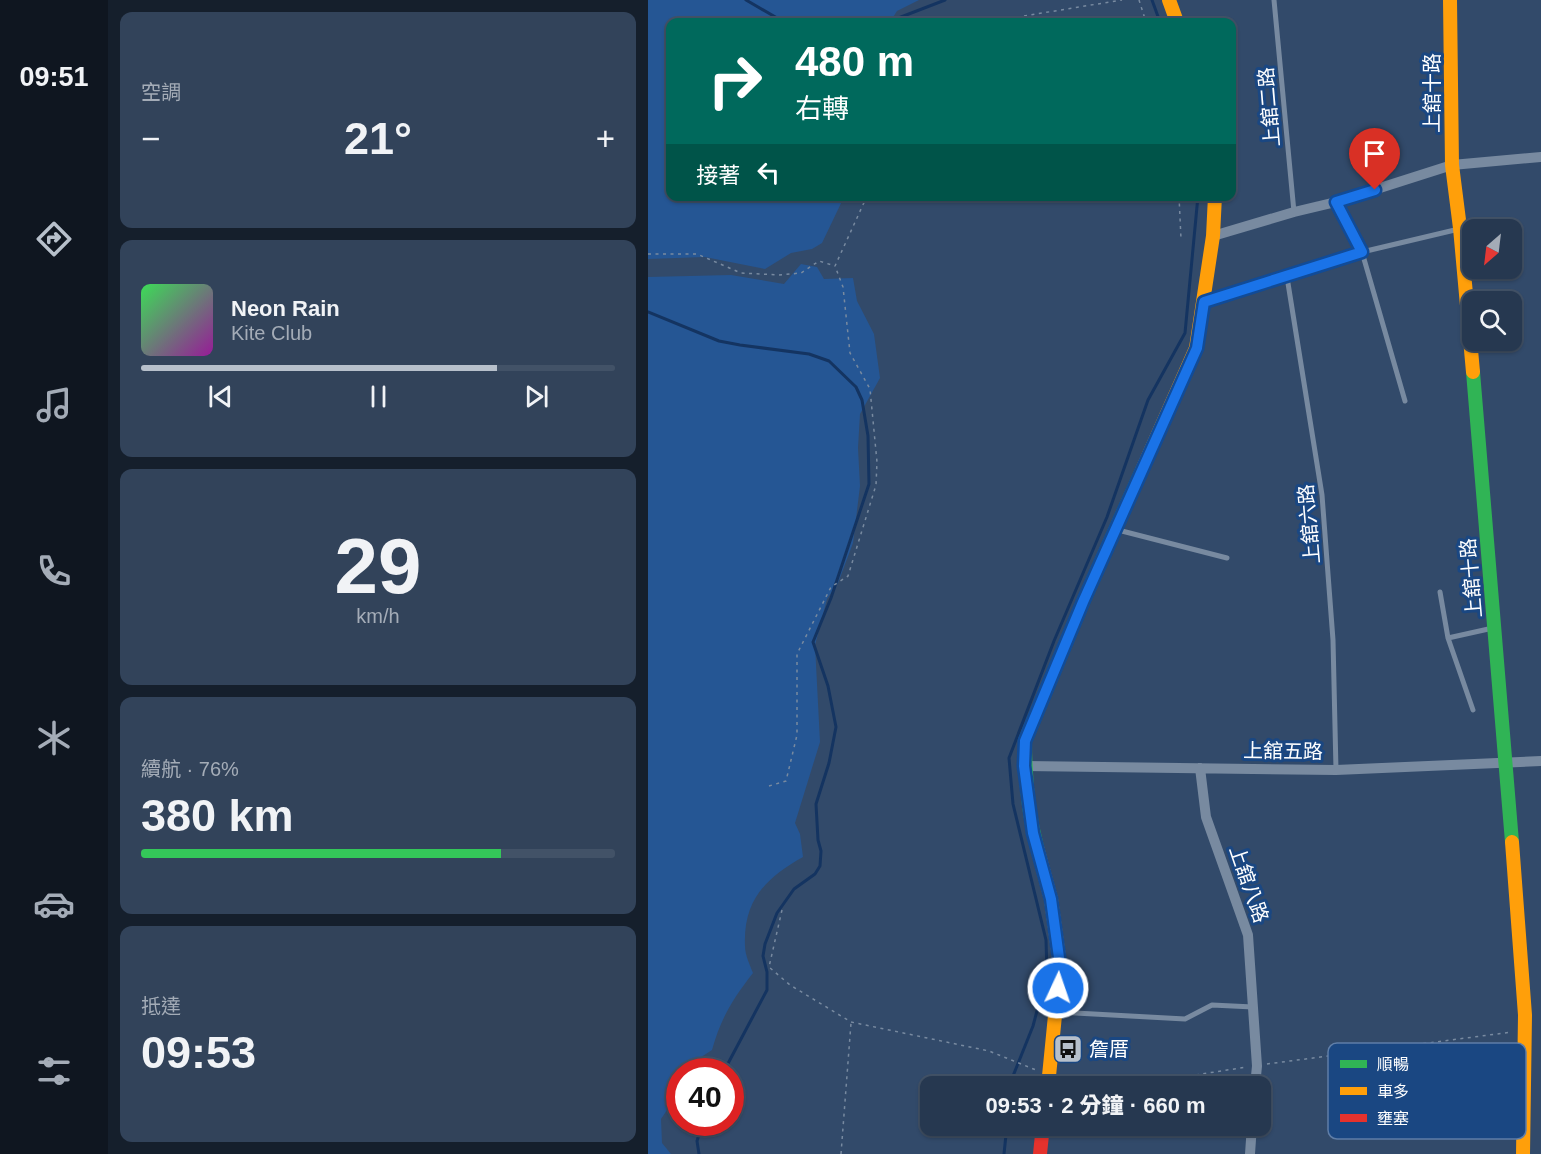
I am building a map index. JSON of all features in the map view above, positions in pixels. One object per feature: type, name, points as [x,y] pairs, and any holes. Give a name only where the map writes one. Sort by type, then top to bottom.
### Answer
[{"type":"street","points":[[1169,0],[1176,18]]},
{"type":"street","name":"上舘十路","points":[[1450,0],[1452,165],[1460,228],[1495,627],[1525,1043]]},
{"type":"street","points":[[1213,236],[1336,202],[1452,165],[1541,157]]},
{"type":"street","points":[[1049,1076],[1060,965],[1051,899],[1033,833],[1024,766],[1025,741],[1197,348],[1213,236],[1215,201]]},
{"type":"street","name":"上舘五路","points":[[1024,766],[1336,770],[1541,761]]},
{"type":"street","name":"上舘八路","points":[[1200,768],[1206,817],[1248,935],[1256,1076]]},
{"type":"street","points":[[1040,1154],[1042,1136]]},
{"type":"street","points":[[1250,1154],[1251,1136]]},
{"type":"street","name":"上舘十路","points":[[1523,1139],[1523,1154]]},
{"type":"lane","name":"上舘二路","points":[[1274,0],[1294,212]]},
{"type":"lane","points":[[1336,202],[1362,252],[1405,401]]},
{"type":"lane","points":[[1204,302],[1362,252],[1460,228]]},
{"type":"lane","name":"上舘六路","points":[[1287,277],[1322,495],[1333,640],[1336,770]]},
{"type":"lane","points":[[1116,530],[1227,558]]},
{"type":"lane","points":[[1440,592],[1448,638],[1473,710]]},
{"type":"lane","points":[[1448,638],[1495,627]]},
{"type":"lane","points":[[1055,1012],[1185,1019],[1212,1005],[1253,1007]]},
{"type":"path","points":[[1012,18],[1122,0]]},
{"type":"path","points":[[1139,0],[1145,18]]},
{"type":"path","points":[[769,786],[786,781],[797,735],[797,654],[831,587],[848,576],[876,485],[877,462],[870,389],[850,353],[843,287],[835,266],[865,201]]},
{"type":"path","points":[[1179,201],[1180,239]]},
{"type":"path","points":[[648,254],[697,254],[741,273],[779,275],[801,273],[819,261],[835,266]]},
{"type":"path","points":[[782,910],[769,967],[790,985],[851,1022],[989,1051],[1023,1065],[1040,1076]]},
{"type":"path","points":[[841,1154],[851,1022]]},
{"type":"path","points":[[1428,1043],[1525,1030]]},
{"type":"path","points":[[1189,1076],[1328,1056]]},
{"type":"shaded area","points":[[648,0],[919,0],[897,11],[893,18],[666,18],[666,201],[842,201],[822,243],[812,249],[791,253],[765,269],[705,257],[648,259]]},
{"type":"shaded area","points":[[801,264],[817,267],[824,279],[853,278],[857,301],[874,334],[880,378],[860,414],[858,448],[860,486],[853,543],[838,583],[827,599],[815,645],[820,742],[795,823],[800,834],[803,857],[768,882],[753,903],[745,930],[745,946],[753,973],[728,1010],[712,1050],[700,1058],[666,1058],[666,1112],[661,1119],[662,1143],[671,1154],[648,1154],[648,277],[731,275],[784,284]]},
{"type":"waterway","points":[[746,0],[777,18]]},
{"type":"waterway","points":[[898,18],[945,0]]},
{"type":"waterway","points":[[1152,0],[1159,18]]},
{"type":"waterway","points":[[1013,1076],[1033,1026],[1047,973],[1046,940],[1013,804],[1009,758],[1054,641],[1107,517],[1148,400],[1185,333],[1198,201]]},
{"type":"waterway","points":[[648,312],[719,341],[809,354],[829,361],[856,387],[862,400],[868,436],[869,484],[831,598],[813,642],[828,686],[836,727],[829,763],[816,804],[818,840],[821,851],[820,866],[815,874],[794,889],[777,913],[765,944],[763,956],[767,972],[767,990],[731,1058]]},
{"type":"waterway","points":[[699,1136],[699,1154]]},
{"type":"waterway","points":[[1004,1154],[1006,1136]]},
{"type":"traffic: fast","points":[[1473,372],[1512,842]]},
{"type":"traffic: fast","points":[[1037,847],[1031,821],[1025,741],[1083,602],[1142,470]]},
{"type":"traffic: slow","points":[[1169,0],[1176,18]]},
{"type":"traffic: slow","points":[[1450,0],[1452,165],[1473,372]]},
{"type":"traffic: slow","points":[[1142,470],[1196,348],[1213,236],[1215,201]]},
{"type":"traffic: slow","points":[[1512,842],[1525,1015],[1525,1043]]},
{"type":"traffic: slow","points":[[1037,847],[1051,899],[1060,965],[1049,1076]]},
{"type":"traffic: slow","points":[[1523,1139],[1523,1154]]},
{"type":"traffic: jam","points":[[1040,1154],[1042,1136]]},
{"type":"place","name":"詹厝","points":[[1068,1049]]},
{"type":"route","points":[[1058,988],[1060,965],[1051,899],[1033,833],[1024,766],[1025,741],[1083,602],[1197,348],[1204,302],[1362,252],[1336,202],[1375,190]]}]
